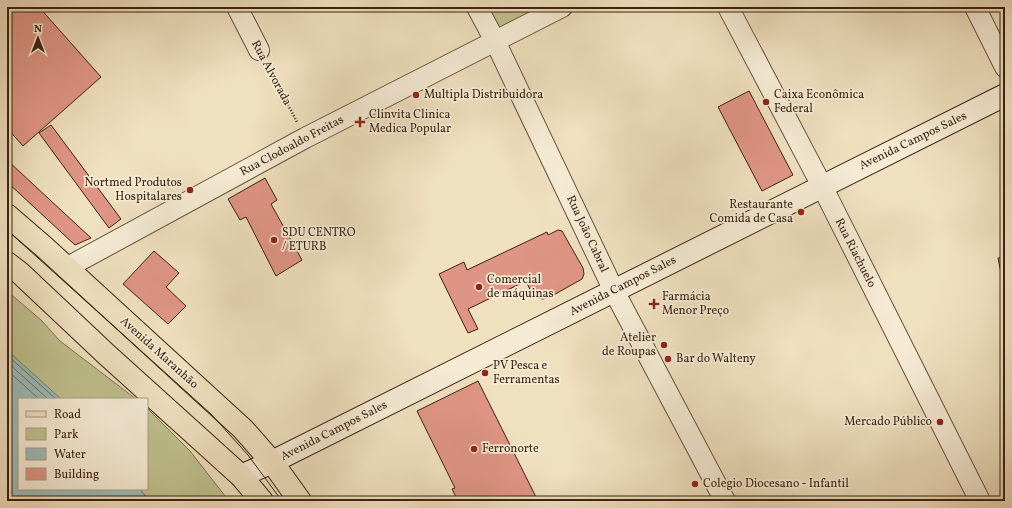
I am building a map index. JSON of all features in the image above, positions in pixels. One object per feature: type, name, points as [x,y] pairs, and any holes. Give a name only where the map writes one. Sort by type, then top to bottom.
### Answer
[{"type":"main road","name":"Avenida Campos Sales","points":[[241,476],[272,462],[1005,95]]},
{"type":"main road","name":"Avenida Maranhão","points":[[7,215],[43,246],[243,429],[272,462],[300,501]]},
{"type":"main road","points":[[7,263],[20,273],[106,354],[241,476],[262,501]]},
{"type":"street","name":"Rua Alvorada","points":[[237,7],[259,50]]},
{"type":"street","name":"Rua João Cabral","points":[[477,7],[495,41],[614,291],[725,501]]},
{"type":"street","name":"Rua Clodoaldo Freitas","points":[[66,268],[305,138],[562,7]]},
{"type":"street","name":"Rua Riachuelo","points":[[728,7],[822,186],[980,501]]},
{"type":"street","points":[[975,7],[1005,67]]},
{"type":"path","name":"Rua Alvorada","points":[[259,50],[305,138]]},
{"type":"green space","points":[[487,7],[524,7],[529,14],[500,30]]},
{"type":"green space","points":[[7,291],[41,320],[60,341],[135,398],[40,398],[7,372]]},
{"type":"green space","points":[[148,409],[190,451],[229,501],[152,501],[139,490],[148,490]]},
{"type":"water","points":[[7,350],[60,398],[18,398],[18,490],[141,490],[149,501],[7,501]]},
{"type":"building","points":[[7,7],[39,7],[101,77],[23,146],[7,128]]},
{"type":"building","points":[[998,7],[1005,7],[1005,20]]},
{"type":"building","points":[[749,91],[793,175],[762,191],[718,107]]},
{"type":"building","points":[[51,125],[121,219],[109,228],[39,133]]},
{"type":"building","points":[[7,160],[91,238],[75,245],[7,182]]},
{"type":"building","name":"SDU CENTRO / ETURB","points":[[265,178],[277,200],[271,204],[302,260],[276,276],[246,217],[240,220],[228,199]]},
{"type":"building","name":"Comercial de máquinas","points":[[558,230],[562,231],[583,268],[584,274],[582,279],[550,297],[543,299],[532,294],[526,281],[468,309],[478,329],[468,333],[439,274],[464,262],[467,270],[547,232],[548,235]]},
{"type":"building","points":[[154,251],[179,273],[166,287],[186,306],[168,324],[123,284]]},
{"type":"building","points":[[1005,257],[1005,293],[998,258]]},
{"type":"building","name":"Ferronorte","points":[[478,381],[538,501],[447,501],[456,497],[452,489],[455,488],[417,411]]},
{"type":"tram line","points":[[7,230],[211,414],[248,455],[282,501]]},
{"type":"place","name":"Multipla Distribuidora","points":[[416,95]]},
{"type":"place","name":"Caixa Econômica Federal","points":[[766,102]]},
{"type":"place","name":"Clinvita Clinica Medica Popular","points":[[360,122]]},
{"type":"place","name":"Nortmed Produtos Hospitalares","points":[[190,190]]},
{"type":"place","name":"Restaurante Comida de Casa","points":[[801,212]]},
{"type":"place","name":"SDU CENTRO / ETURB","points":[[274,240]]},
{"type":"place","name":"Comercial de máquinas","points":[[479,287]]},
{"type":"place","name":"Farmácia Menor Preço","points":[[654,304]]},
{"type":"place","name":"Atelier de Roupas","points":[[664,345]]},
{"type":"place","name":"Bar do Walteny","points":[[668,359]]},
{"type":"place","name":"PV Pesca e Ferramentas","points":[[485,373]]},
{"type":"place","name":"Mercado Público","points":[[940,422]]},
{"type":"place","name":"Ferronorte","points":[[474,449]]},
{"type":"place","name":"Colegio Diocesano - Infantil","points":[[695,484]]}]
